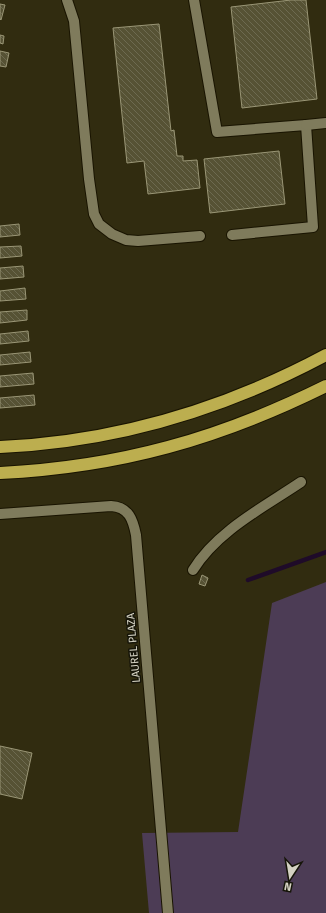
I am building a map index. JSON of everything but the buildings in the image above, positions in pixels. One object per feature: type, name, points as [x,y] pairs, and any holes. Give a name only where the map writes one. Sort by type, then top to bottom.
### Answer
[{"type":"highway","points":[[0,447],[27,446],[105,436],[188,414],[261,387],[326,355]]},
{"type":"highway","points":[[0,474],[50,471],[90,465],[172,447],[254,419],[326,386]]},
{"type":"street","points":[[67,0],[74,21],[88,179],[94,214],[99,224],[112,234],[126,240],[138,241],[200,236]]},
{"type":"street","points":[[194,0],[217,132],[326,123]]},
{"type":"street","points":[[232,235],[313,227],[306,125]]},
{"type":"street","points":[[193,570],[209,549],[235,527],[301,482]]},
{"type":"street","name":"LAUREL PLAZA","points":[[0,514],[111,506],[122,508],[131,517],[136,535],[168,913]]},
{"type":"shaded area","points":[[326,582],[326,913],[149,913],[142,833],[238,832],[272,603]]},
{"type":"waterway","points":[[248,580],[326,552]]}]
